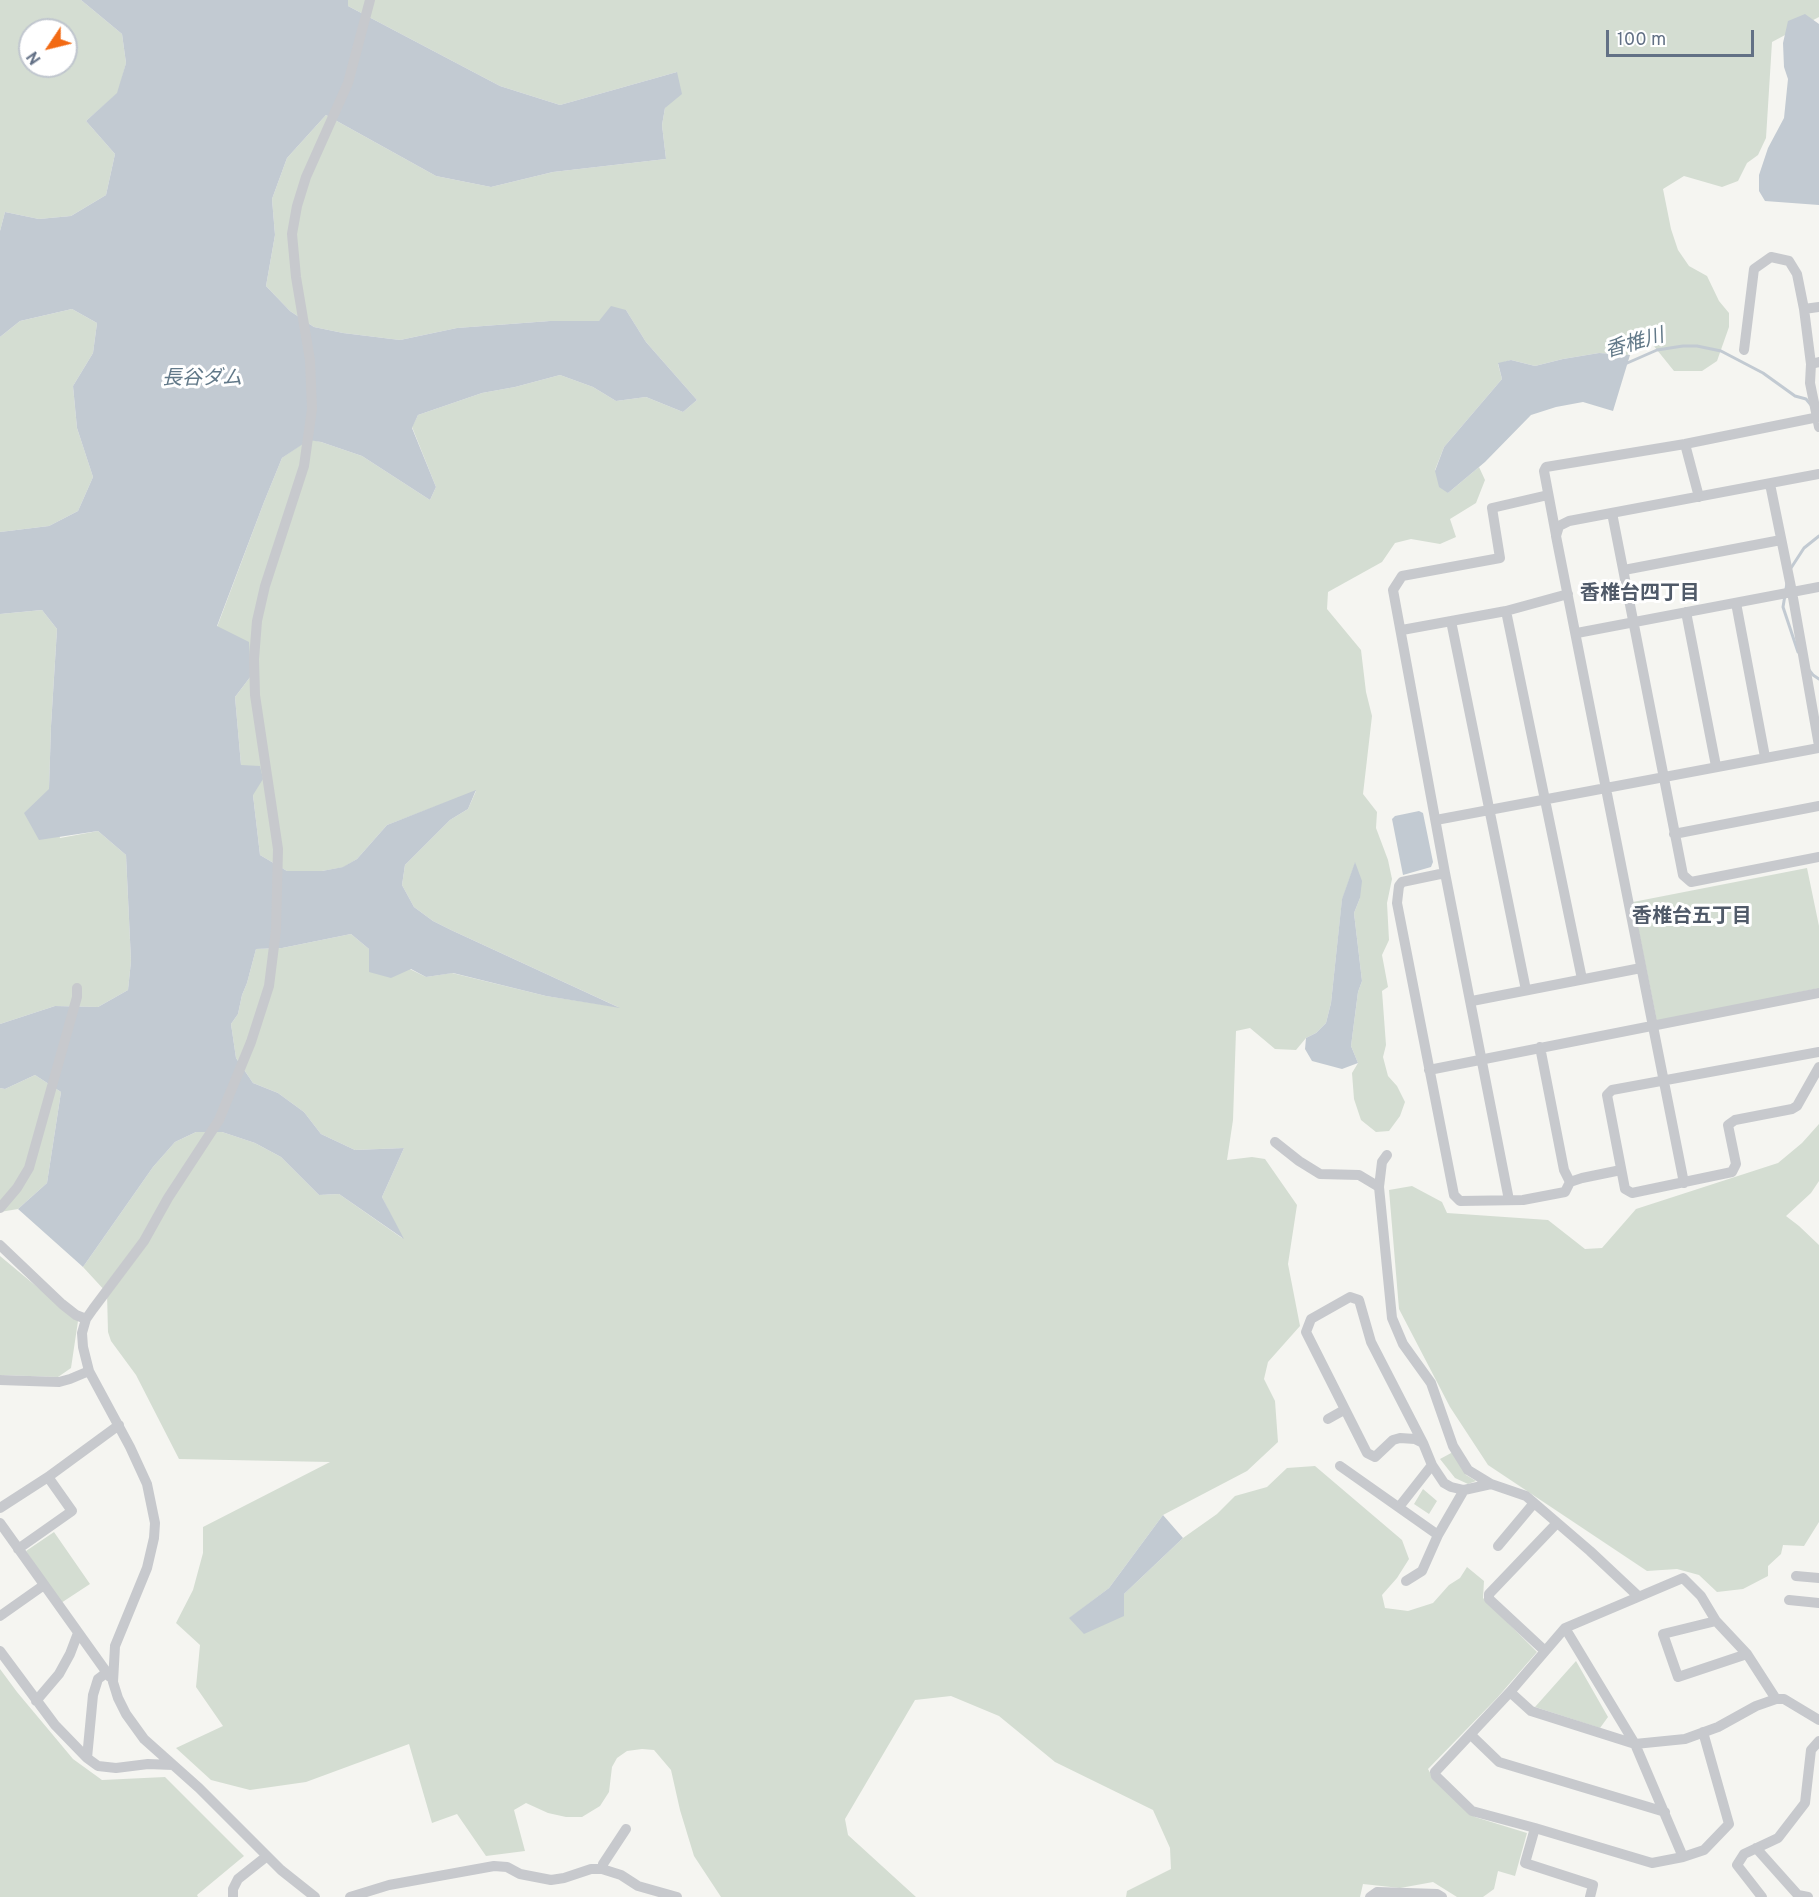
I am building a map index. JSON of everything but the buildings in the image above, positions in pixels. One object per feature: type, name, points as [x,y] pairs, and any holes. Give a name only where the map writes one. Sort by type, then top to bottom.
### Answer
[{"type":"street","points":[[110,1677],[116,1646],[147,1568],[155,1523],[147,1484],[119,1425],[89,1371],[82,1333],[86,1319],[144,1242],[168,1198],[219,1120],[251,1042],[269,986],[276,930],[278,849],[255,695],[257,621],[265,586],[304,466],[312,409],[310,360],[296,277],[292,234],[303,187],[348,83],[369,2]]},
{"type":"street","points":[[1684,1183],[1544,471],[1546,467],[1818,420],[1810,382],[1815,363],[1797,274],[1789,261],[1771,257],[1754,268],[1744,350]]},
{"type":"street","points":[[1804,309],[1819,307]]},
{"type":"street","points":[[1685,444],[1699,497]]},
{"type":"street","points":[[1556,536],[1559,526],[1569,521],[1819,474]]},
{"type":"street","points":[[1436,820],[1819,747],[1792,592],[1770,484]]},
{"type":"street","points":[[1509,1200],[1393,590],[1402,576],[1500,558],[1492,508],[1548,495]]},
{"type":"street","points":[[1612,513],[1683,875],[1691,882],[1819,858]]},
{"type":"street","points":[[1624,570],[1780,540]]},
{"type":"street","points":[[1577,633],[1819,588]]},
{"type":"street","points":[[1401,630],[1506,611],[1568,594]]},
{"type":"street","points":[[1736,603],[1766,757]]},
{"type":"street","points":[[1506,611],[1582,979]]},
{"type":"street","points":[[1686,612],[1716,766]]},
{"type":"street","points":[[1452,621],[1526,990]]},
{"type":"street","points":[[1674,834],[1819,806]]},
{"type":"street","points":[[1445,873],[1402,882],[1396,903],[1454,1195],[1460,1201],[1523,1200],[1565,1192],[1570,1182],[1620,1170]]},
{"type":"street","points":[[1472,1001],[1641,968]]},
{"type":"street","points":[[0,1208],[17,1188],[29,1168],[77,992]]},
{"type":"street","points":[[1429,1070],[1540,1047],[1654,1028],[1819,993]]},
{"type":"street","points":[[1540,1047],[1564,1170],[1570,1182]]},
{"type":"street","points":[[1819,1052],[1612,1090],[1607,1095],[1625,1189],[1632,1194],[1732,1172],[1736,1164],[1728,1125],[1735,1120],[1792,1109],[1797,1106],[1819,1067]]},
{"type":"street","points":[[1275,1142],[1320,1174],[1359,1175],[1379,1187]]},
{"type":"street","points":[[1387,1155],[1382,1162],[1379,1187],[1392,1318],[1403,1344],[1431,1383],[1453,1446],[1468,1470],[1491,1484],[1526,1496],[1638,1596]]},
{"type":"street","points":[[0,1245],[62,1304],[76,1315],[86,1319]]},
{"type":"street","points":[[1423,1443],[1415,1439],[1400,1438],[1387,1444],[1375,1457],[1367,1453],[1306,1332],[1311,1319],[1350,1297],[1359,1300],[1371,1342],[1423,1443],[1432,1465],[1444,1483],[1464,1490],[1491,1484]]},
{"type":"street","points":[[0,1380],[59,1382],[89,1371]]},
{"type":"street","points":[[1328,1419],[1344,1410]]},
{"type":"street","points":[[0,1508],[48,1477],[119,1425]]},
{"type":"street","points":[[1399,1507],[1432,1465]]},
{"type":"street","points":[[1340,1466],[1438,1535]]},
{"type":"street","points":[[18,1549],[72,1510],[48,1477]]},
{"type":"street","points":[[1406,1581],[1422,1571],[1438,1535],[1464,1490]]},
{"type":"street","points":[[1498,1546],[1534,1503]]},
{"type":"street","points":[[0,1523],[110,1677],[126,1714],[144,1739],[199,1788],[296,1884],[315,1897]]},
{"type":"street","points":[[1545,1651],[1489,1599],[1489,1594],[1556,1524]]},
{"type":"street","points":[[1796,1576],[1819,1578]]},
{"type":"street","points":[[1703,1732],[1729,1824],[1704,1850],[1652,1863],[1472,1811],[1436,1776],[1435,1772],[1510,1692],[1565,1628],[1683,1578],[1701,1596],[1716,1621],[1746,1654],[1776,1699]]},
{"type":"street","points":[[0,1616],[44,1585]]},
{"type":"street","points":[[1789,1600],[1819,1603]]},
{"type":"street","points":[[1716,1621],[1663,1634],[1678,1677],[1746,1654]]},
{"type":"street","points":[[1565,1628],[1635,1744],[1683,1857]]},
{"type":"street","points":[[36,1701],[59,1674],[78,1633]]},
{"type":"street","points":[[0,1651],[36,1701],[70,1742],[98,1766],[116,1768],[148,1764],[173,1765]]},
{"type":"street","points":[[87,1758],[93,1695],[98,1679],[110,1677]]},
{"type":"street","points":[[1510,1692],[1530,1711],[1635,1744],[1685,1739],[1718,1727],[1756,1706],[1776,1699],[1784,1699],[1819,1720]]},
{"type":"street","points":[[1470,1735],[1499,1762],[1665,1812]]},
{"type":"street","points":[[1762,1897],[1737,1865],[1744,1854],[1778,1838],[1805,1803],[1811,1750],[1819,1741]]},
{"type":"street","points":[[1535,1828],[1525,1863],[1593,1885],[1590,1897]]},
{"type":"street","points":[[602,1869],[626,1829]]},
{"type":"street","points":[[1756,1848],[1798,1895],[1808,1897]]},
{"type":"street","points":[[233,1897],[233,1890],[238,1879],[267,1856]]},
{"type":"street","points":[[350,1897],[389,1885],[494,1866],[507,1867],[520,1874],[551,1880],[591,1869],[602,1869],[621,1875],[638,1886],[677,1897]]},
{"type":"street","points":[[1370,1897],[1377,1892],[1437,1894],[1442,1897]]},
{"type":"shaded area","points":[[0,0],[81,0],[122,34],[126,63],[118,93],[86,121],[115,154],[106,195],[71,216],[39,219],[5,212],[0,231]]},
{"type":"shaded area","points":[[348,0],[1819,0],[1819,17],[1772,42],[1766,138],[1758,155],[1747,163],[1738,181],[1722,187],[1684,176],[1663,189],[1678,250],[1689,266],[1707,276],[1719,301],[1729,313],[1729,327],[1717,361],[1702,371],[1674,371],[1649,340],[1630,355],[1599,353],[1535,366],[1511,360],[1498,364],[1502,379],[1444,447],[1435,470],[1448,493],[1479,467],[1485,480],[1476,503],[1450,519],[1456,537],[1440,544],[1411,539],[1395,543],[1382,562],[1328,592],[1327,609],[1361,650],[1366,692],[1372,716],[1363,794],[1377,812],[1376,828],[1388,860],[1392,879],[1387,903],[1389,940],[1382,955],[1388,987],[1382,991],[1386,1045],[1383,1057],[1388,1076],[1397,1086],[1405,1102],[1400,1116],[1389,1131],[1376,1132],[1361,1120],[1354,1099],[1352,1073],[1358,1063],[1351,1046],[1358,992],[1362,981],[1354,913],[1360,898],[1355,863],[1342,900],[1331,1003],[1326,1023],[1316,1033],[1306,1038],[1296,1050],[1275,1049],[1250,1028],[1236,1031],[1233,1120],[1227,1160],[1252,1157],[1265,1159],[1297,1205],[1288,1264],[1300,1326],[1268,1362],[1264,1379],[1275,1401],[1278,1442],[1247,1471],[1163,1515],[1109,1588],[1070,1618],[1124,1594],[1183,1538],[1217,1514],[1235,1496],[1267,1487],[1287,1468],[1315,1466],[1402,1540],[1409,1559],[1397,1578],[1382,1595],[1385,1608],[1408,1611],[1433,1603],[1449,1585],[1460,1578],[1467,1567],[1484,1581],[1483,1598],[1537,1652],[1497,1698],[1428,1769],[1433,1778],[1475,1817],[1527,1833],[1515,1876],[1498,1871],[1494,1889],[1483,1897],[1457,1897],[1433,1882],[1400,1888],[1363,1884],[1360,1897],[1126,1897],[1127,1891],[1171,1869],[1170,1848],[1153,1810],[1055,1762],[999,1716],[951,1696],[915,1700],[845,1819],[848,1835],[916,1897],[721,1897],[694,1856],[671,1770],[654,1750],[627,1751],[617,1758],[612,1767],[609,1792],[600,1806],[582,1817],[566,1817],[548,1813],[526,1803],[514,1810],[525,1851],[486,1856],[457,1814],[432,1823],[409,1744],[306,1782],[250,1790],[211,1780],[176,1748],[223,1726],[196,1687],[200,1645],[176,1623],[193,1590],[203,1553],[203,1527],[330,1462],[179,1459],[136,1375],[111,1341],[108,1332],[107,1293],[83,1267],[153,1167],[175,1142],[196,1132],[222,1132],[255,1143],[281,1157],[319,1195],[339,1194],[402,1238],[382,1197],[404,1148],[355,1150],[321,1134],[304,1112],[278,1093],[253,1083],[236,1058],[231,1024],[238,1014],[256,949],[282,948],[351,934],[369,949],[426,977],[452,973],[546,996],[618,1007],[451,930],[433,921],[414,907],[402,885],[405,865],[450,820],[468,809],[476,791],[387,825],[357,859],[344,867],[322,871],[287,871],[260,855],[253,795],[241,765],[235,697],[251,676],[217,627],[264,502],[282,458],[309,439],[362,456],[430,500],[436,487],[412,427],[418,415],[482,393],[560,375],[593,387],[616,401],[646,397],[683,412],[697,400],[646,342],[626,310],[599,321],[550,321],[457,328],[400,340],[314,327],[290,311],[266,286],[275,235],[272,199],[287,158],[326,115],[436,176],[491,187],[553,172],[666,159],[662,125],[677,72],[560,105],[500,86],[348,6]]},
{"type":"shaded area","points":[[72,309],[97,323],[93,353],[73,386],[77,428],[93,477],[78,511],[49,526],[0,532],[0,337],[20,321]]},
{"type":"shaded area","points":[[42,610],[57,629],[49,790],[60,838],[98,831],[126,855],[131,961],[128,990],[98,1007],[55,1006],[0,1024],[0,614]]},
{"type":"shaded area","points":[[1807,868],[1819,926],[1819,988],[1657,1022],[1633,902]]},
{"type":"shaded area","points":[[35,1075],[61,1092],[47,1183],[18,1209],[0,1212],[0,1088],[5,1089]]},
{"type":"shaded area","points":[[1819,1124],[1819,1181],[1811,1193],[1786,1216],[1819,1245],[1819,1522],[1804,1546],[1783,1545],[1781,1554],[1768,1566],[1768,1576],[1743,1589],[1717,1592],[1699,1575],[1677,1569],[1647,1571],[1488,1465],[1450,1407],[1399,1309],[1389,1190],[1412,1186],[1442,1202],[1447,1213],[1548,1220],[1585,1249],[1602,1248],[1636,1209],[1778,1163],[1802,1143]]},
{"type":"shaded area","points":[[0,1256],[78,1321],[71,1368],[58,1377],[0,1375]]},
{"type":"shaded area","points":[[1453,1452],[1466,1475],[1476,1481],[1468,1484],[1455,1478],[1440,1459]]},
{"type":"shaded area","points":[[1423,1489],[1437,1501],[1429,1514],[1414,1504]]},
{"type":"shaded area","points":[[54,1532],[90,1584],[61,1603],[26,1551]]},
{"type":"shaded area","points":[[1576,1661],[1608,1717],[1600,1728],[1535,1707]]},
{"type":"shaded area","points":[[0,1669],[73,1759],[102,1780],[165,1777],[244,1856],[197,1895],[198,1897],[0,1897]]},
{"type":"water","name":"長谷ダム","points":[[81,0],[348,0],[348,6],[500,86],[560,105],[677,72],[682,94],[665,108],[662,125],[666,159],[553,172],[491,187],[436,176],[326,115],[287,158],[272,199],[275,235],[266,286],[290,311],[314,327],[400,340],[457,328],[550,321],[599,321],[611,306],[626,310],[646,342],[697,400],[683,412],[646,397],[616,401],[593,387],[560,375],[482,393],[418,415],[412,428],[436,487],[430,500],[362,456],[309,440],[282,458],[217,626],[249,642],[251,676],[235,697],[241,765],[260,766],[263,779],[253,795],[260,855],[287,871],[322,871],[343,867],[357,859],[387,825],[476,790],[468,809],[450,820],[405,865],[402,885],[414,907],[433,921],[451,930],[620,1008],[546,996],[453,973],[426,977],[411,969],[391,978],[369,972],[369,949],[351,934],[282,948],[256,949],[238,1014],[231,1024],[236,1058],[253,1083],[278,1093],[304,1112],[321,1134],[355,1150],[404,1148],[382,1197],[404,1239],[339,1194],[319,1195],[281,1157],[255,1143],[222,1132],[196,1132],[175,1142],[153,1167],[83,1267],[18,1209],[47,1183],[61,1092],[35,1075],[5,1089],[0,1088],[0,1024],[55,1006],[98,1007],[128,990],[131,961],[126,855],[98,831],[39,840],[24,813],[49,789],[57,629],[42,610],[0,614],[0,532],[49,526],[78,511],[93,477],[77,428],[73,386],[93,353],[97,323],[72,309],[20,321],[0,337],[0,231],[5,212],[39,219],[71,216],[106,195],[115,154],[86,121],[117,93],[126,63],[122,34]]},
{"type":"water","points":[[1805,14],[1819,24],[1819,205],[1765,201],[1759,191],[1759,175],[1768,148],[1784,118],[1788,79],[1784,67],[1783,43],[1788,21]]},
{"type":"water","points":[[1599,353],[1630,355],[1613,411],[1583,402],[1531,415],[1485,462],[1448,493],[1439,487],[1435,471],[1444,447],[1502,379],[1498,363],[1511,360],[1535,366]]},
{"type":"water","points":[[1419,811],[1423,813],[1433,862],[1431,867],[1403,875],[1392,819],[1395,816]]},
{"type":"water","points":[[1355,862],[1362,881],[1360,898],[1354,913],[1362,981],[1358,992],[1351,1046],[1358,1063],[1342,1069],[1312,1061],[1305,1049],[1306,1038],[1316,1033],[1326,1023],[1331,1003],[1342,899]]},
{"type":"water","points":[[1163,1515],[1183,1538],[1124,1594],[1124,1616],[1084,1634],[1069,1618],[1109,1588]]},
{"type":"waterway","name":"香椎川","points":[[1625,364],[1657,350],[1683,346],[1697,346],[1721,351],[1763,373],[1795,396],[1806,399],[1811,405]]},
{"type":"waterway","name":"香椎川","points":[[1791,568],[1804,548],[1819,536]]},
{"type":"waterway","name":"香椎川","points":[[1787,583],[1783,607],[1798,652]]},
{"type":"waterway","name":"香椎川","points":[[1809,670],[1819,679]]},
{"type":"district","name":"香椎台四丁目","points":[[1640,595]]},
{"type":"district","name":"香椎台五丁目","points":[[1692,918]]}]
